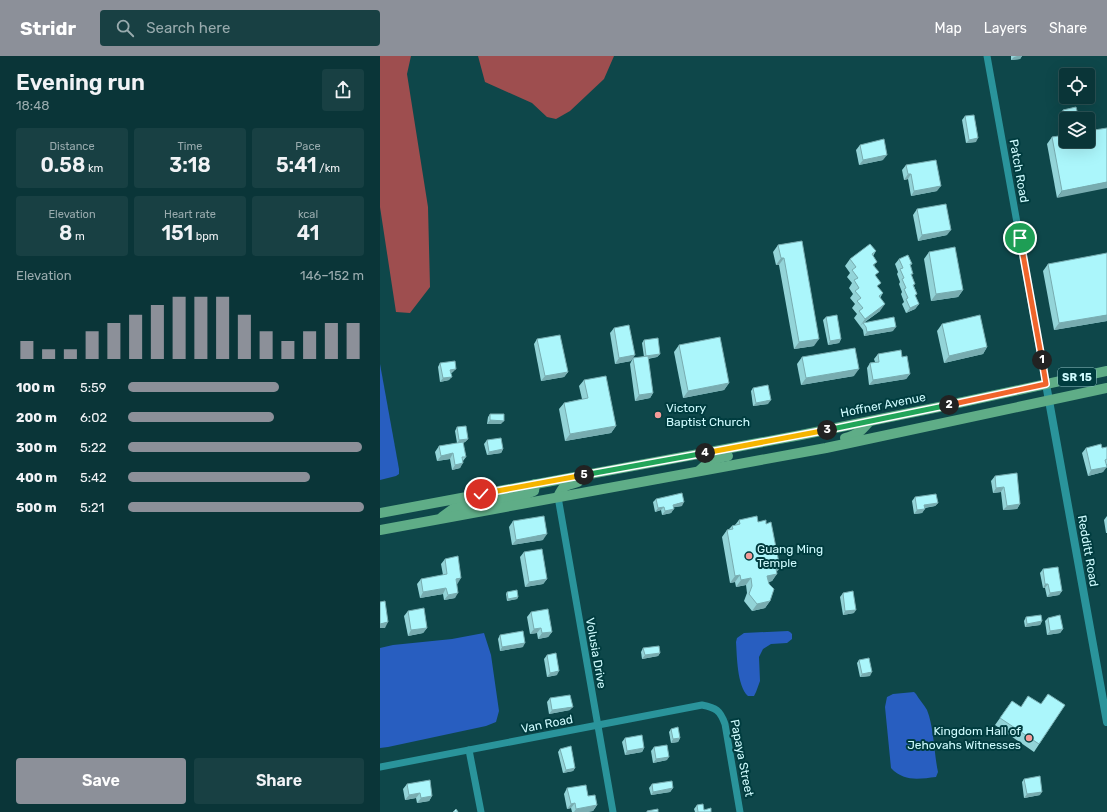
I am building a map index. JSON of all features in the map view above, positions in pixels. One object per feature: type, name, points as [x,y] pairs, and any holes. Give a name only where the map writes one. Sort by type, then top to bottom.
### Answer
[{"type":"main road","name":"Hoffner Avenue","points":[[380,513],[869,422],[1107,371]]},
{"type":"main road","name":"SR 15","points":[[380,530],[813,450],[1107,388]]},
{"type":"main road","points":[[813,450],[817,445],[854,436],[861,432],[869,422]]},
{"type":"main road","points":[[700,471],[706,464],[716,458],[742,453],[752,444]]},
{"type":"main road","points":[[558,497],[561,489],[565,486],[578,482],[623,474],[634,466]]},
{"type":"main road","points":[[441,519],[453,509],[527,494],[534,491],[535,484]]},
{"type":"street","name":"Patch Road","points":[[987,56],[1046,384]]},
{"type":"street","name":"Redditt Road","points":[[1046,384],[1107,722]]},
{"type":"street","name":"Volusia Drive","points":[[558,497],[613,812]]},
{"type":"street","name":"Van Road","points":[[380,766],[598,726],[702,705],[718,710]]},
{"type":"street","name":"Papaya Street","points":[[718,710],[725,724],[740,812]]},
{"type":"street","points":[[469,750],[481,812]]},
{"type":"shaded area","points":[[380,56],[411,56],[407,74],[428,207],[430,287],[410,313],[396,312],[380,207]]},
{"type":"shaded area","points":[[478,56],[614,56],[604,79],[570,111],[556,119],[547,117],[532,103],[485,82]]},
{"type":"water","points":[[380,364],[399,474],[380,480]]},
{"type":"water","points":[[788,631],[792,634],[792,639],[787,643],[771,644],[763,649],[759,657],[760,681],[754,696],[748,696],[744,691],[738,670],[737,638],[744,633]]},
{"type":"water","points":[[484,633],[491,655],[499,711],[496,722],[486,726],[380,748],[380,648],[393,645],[452,639]]},
{"type":"water","points":[[914,692],[927,710],[933,732],[938,772],[936,777],[918,779],[906,778],[891,768],[885,707],[887,697],[893,694]]},
{"type":"building","points":[[1076,107],[1077,112],[1063,112],[1063,110]]},
{"type":"building","points":[[974,115],[978,138],[969,140],[965,116]]},
{"type":"building","points":[[1107,128],[1107,182],[1062,191],[1052,137],[1059,136],[1059,148],[1095,148],[1095,130]]},
{"type":"building","points":[[884,139],[887,155],[863,160],[860,145]]},
{"type":"building","points":[[936,160],[941,186],[914,191],[911,174],[908,174],[906,165]]},
{"type":"building","points":[[946,204],[951,230],[922,235],[917,209]]},
{"type":"building","points":[[802,241],[819,339],[799,342],[784,258],[781,258],[778,245]]},
{"type":"building","points":[[870,244],[876,251],[872,254],[877,262],[873,265],[879,272],[875,275],[881,283],[877,286],[883,293],[879,296],[885,304],[865,319],[859,311],[863,308],[857,301],[861,298],[855,291],[859,288],[854,280],[858,278],[852,270],[856,267],[850,259]]},
{"type":"building","points":[[955,247],[963,290],[936,294],[929,252]]},
{"type":"building","points":[[1107,253],[1107,315],[1059,323],[1048,264]]},
{"type":"building","points":[[908,255],[912,264],[910,264],[913,274],[911,274],[915,284],[913,285],[917,294],[915,295],[919,304],[910,308],[904,289],[906,288],[902,279],[904,278],[900,269],[903,268],[899,259]]},
{"type":"building","points":[[837,315],[841,339],[830,341],[826,317]]},
{"type":"building","points":[[980,315],[987,347],[949,356],[942,324]]},
{"type":"building","points":[[894,317],[896,327],[867,332],[863,323]]},
{"type":"building","points":[[629,325],[635,355],[619,358],[614,328]]},
{"type":"building","points":[[560,335],[568,372],[545,376],[537,339]]},
{"type":"building","points":[[720,337],[729,383],[688,391],[679,345]]},
{"type":"building","points":[[658,338],[660,354],[646,356],[644,340]]},
{"type":"building","points":[[855,348],[859,369],[806,378],[802,357]]},
{"type":"building","points":[[901,350],[902,357],[907,356],[910,374],[873,380],[870,363],[879,362],[878,354]]},
{"type":"building","points":[[648,356],[653,393],[639,395],[633,358]]},
{"type":"building","points":[[455,361],[456,369],[450,370],[452,377],[443,378],[440,363]]},
{"type":"building","points":[[606,376],[616,426],[570,434],[564,403],[588,398],[584,380]]},
{"type":"building","points":[[768,385],[771,400],[756,403],[753,388]]},
{"type":"building","points":[[490,414],[504,414],[504,421],[490,420]]},
{"type":"building","points":[[466,426],[468,439],[459,440],[457,427]]},
{"type":"building","points":[[501,438],[503,449],[489,452],[487,440]]},
{"type":"building","points":[[463,442],[466,457],[462,457],[463,463],[455,465],[453,453],[441,456],[439,446]]},
{"type":"building","points":[[1101,444],[1102,448],[1107,447],[1107,459],[1105,460],[1107,467],[1091,470],[1086,448]]},
{"type":"building","points":[[1017,473],[1020,504],[1007,506],[1004,487],[996,488],[995,476]]},
{"type":"building","points":[[682,493],[684,502],[673,505],[674,509],[665,511],[664,507],[658,508],[656,499]]},
{"type":"building","points":[[936,494],[938,503],[924,505],[925,509],[917,510],[915,497]]},
{"type":"building","points":[[544,516],[547,534],[516,540],[513,521]]},
{"type":"building","name":"Guang Ming Temple","points":[[757,516],[758,522],[766,520],[766,524],[771,522],[780,568],[776,569],[777,574],[767,576],[769,584],[774,589],[770,601],[757,604],[749,594],[752,586],[751,578],[741,580],[740,575],[735,576],[727,530],[733,529],[732,526],[740,524],[739,520]]},
{"type":"building","points":[[542,549],[547,579],[529,582],[524,552]]},
{"type":"building","points":[[458,556],[461,578],[456,579],[458,593],[448,595],[446,588],[423,592],[421,579],[447,574],[445,559]]},
{"type":"building","points":[[1058,567],[1062,591],[1050,593],[1048,584],[1045,584],[1043,569]]},
{"type":"building","points":[[517,590],[518,597],[508,599],[507,592]]},
{"type":"building","points":[[853,591],[856,610],[845,611],[843,593]]},
{"type":"building","points":[[385,601],[388,622],[380,624],[380,602]]},
{"type":"building","points":[[424,608],[427,628],[411,630],[408,611]]},
{"type":"building","points":[[548,609],[552,632],[542,633],[541,628],[534,629],[531,612]]},
{"type":"building","points":[[1041,615],[1042,621],[1027,624],[1026,617]]},
{"type":"building","points":[[1060,615],[1063,629],[1050,631],[1048,618]]},
{"type":"building","points":[[523,631],[525,643],[502,647],[500,635]]},
{"type":"building","points":[[659,646],[660,653],[645,655],[643,648]]},
{"type":"building","points":[[556,653],[559,671],[550,673],[547,655]]},
{"type":"building","points":[[869,658],[872,672],[862,674],[859,660]]},
{"type":"building","name":"Kingdom Hall of Jehovahs Witnesses","points":[[1048,694],[1065,705],[1039,744],[1000,718],[1012,701],[1021,707],[1028,696],[1041,704]]},
{"type":"building","points":[[570,695],[573,707],[552,710],[550,698]]},
{"type":"building","points":[[678,727],[680,738],[673,739],[671,729]]},
{"type":"building","points":[[642,735],[644,748],[627,751],[625,738]]},
{"type":"building","points":[[667,745],[669,757],[656,759],[654,747]]},
{"type":"building","points":[[571,746],[575,768],[566,770],[560,749]]},
{"type":"building","points":[[1040,776],[1042,792],[1027,794],[1024,779]]},
{"type":"building","points":[[430,780],[432,796],[421,798],[420,793],[409,795],[407,784]]},
{"type":"building","points":[[672,781],[673,788],[653,792],[652,784]]},
{"type":"building","points":[[586,785],[588,796],[595,795],[597,805],[576,809],[575,803],[571,804],[567,788]]},
{"type":"building","points":[[703,804],[704,810],[711,808],[711,812],[698,812],[697,805]]},
{"type":"building","points":[[658,809],[658,812],[647,812],[647,811]]},
{"type":"place","name":"Victory Baptist Church","points":[[658,415]]},
{"type":"place","name":"Guang Ming Temple","points":[[749,556]]},
{"type":"place","name":"Kingdom Hall of Jehovahs Witnesses","points":[[1029,738]]},
{"type":"route","points":[[481,494],[801,435],[1046,384],[1020,238]]}]
